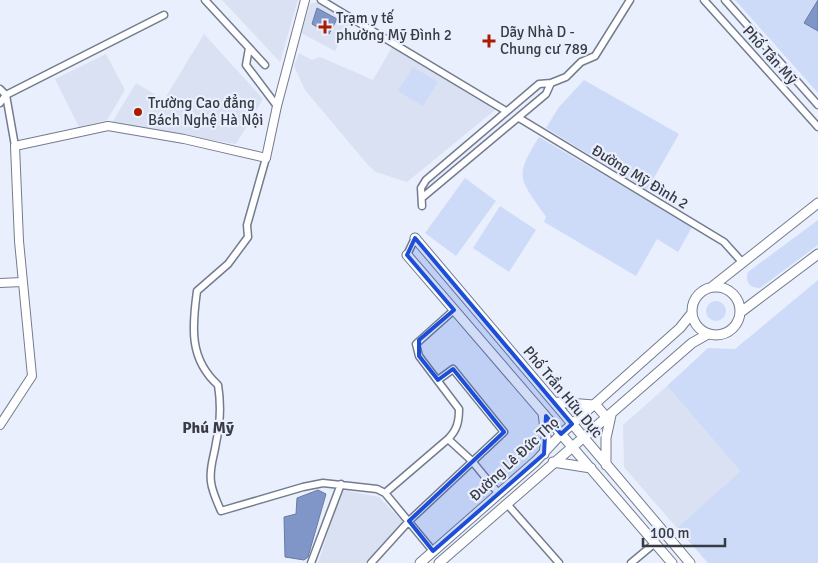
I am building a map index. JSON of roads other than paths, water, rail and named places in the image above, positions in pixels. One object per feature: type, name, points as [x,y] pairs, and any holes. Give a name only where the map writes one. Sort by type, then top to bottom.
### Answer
[{"type":"main road","points":[[713,286],[724,288],[734,294],[740,312],[736,325],[730,331],[723,334],[708,334],[695,322],[692,313],[694,300],[698,294],[713,286],[818,203]]},
{"type":"main road","name":"Phố Trần Hữu Dực","points":[[415,238],[690,563]]},
{"type":"main road","points":[[740,312],[818,254]]},
{"type":"main road","name":"Phố Trần Hữu Dực","points":[[407,255],[672,563]]},
{"type":"main road","name":"Đường Lê Đức Thọ","points":[[420,563],[541,457],[561,434],[680,328],[692,313]]},
{"type":"main road","name":"Đường Lê Đức Thọ","points":[[438,563],[550,465],[584,439],[692,343],[708,334]]},
{"type":"main road","points":[[554,402],[595,404],[609,417],[606,436],[608,467],[600,478]]},
{"type":"main road","points":[[543,412],[546,437],[541,457],[550,465],[591,468]]},
{"type":"street","points":[[205,0],[265,65]]},
{"type":"street","points":[[305,0],[276,106],[266,158],[247,225],[248,236],[228,264],[197,291],[194,313],[196,351],[205,373],[218,385],[220,398],[216,443],[210,467],[211,484],[221,511],[323,483],[341,484],[385,492],[433,551]]},
{"type":"street","points":[[321,0],[506,111]]},
{"type":"street","points":[[422,206],[421,188],[426,180],[539,84],[551,83],[566,77],[581,62],[595,56],[630,0]]},
{"type":"street","name":"Phố Tân Mỹ","points":[[704,0],[818,127]]},
{"type":"street","name":"Phố Tân Mỹ","points":[[725,0],[818,105]]},
{"type":"street","points":[[0,103],[6,95],[164,15]]},
{"type":"street","points":[[249,48],[246,65],[276,106]]},
{"type":"street","points":[[423,198],[546,94],[551,83]]},
{"type":"street","points":[[0,89],[6,95],[16,146],[22,282],[32,376],[0,425]]},
{"type":"street","name":"Đường Mỹ Đình 2","points":[[519,118],[724,242],[742,262]]},
{"type":"street","points":[[16,146],[108,126],[184,139],[266,158]]},
{"type":"street","points":[[407,255],[415,238]]},
{"type":"street","points":[[0,284],[22,282]]},
{"type":"street","points":[[385,492],[456,431],[459,419],[458,409],[419,356],[416,344],[454,310]]},
{"type":"street","points":[[371,563],[409,521],[504,432],[454,369],[438,380]]},
{"type":"street","points":[[448,439],[472,461],[499,494]]},
{"type":"street","points":[[311,563],[341,484]]},
{"type":"street","points":[[507,504],[560,563]]},
{"type":"street","points":[[631,563],[655,542]]},
{"type":"water","points":[[818,0],[818,31],[804,23]]},
{"type":"water","points":[[317,8],[337,19],[329,34],[312,24]]},
{"type":"water","points":[[318,490],[326,494],[308,557],[304,560],[285,557],[284,517],[296,514],[297,498]]},
{"type":"place","name":"Trạm y tế phường Mỹ Đình 2","points":[[325,27]]},
{"type":"place","name":"Dãy Nhà D - Chung cư 789","points":[[489,41]]},
{"type":"place","name":"Trường Cao đẳng Bách Nghệ Hà Nội","points":[[138,112]]},
{"type":"district","name":"Phú Mỹ","points":[[208,428]]}]
